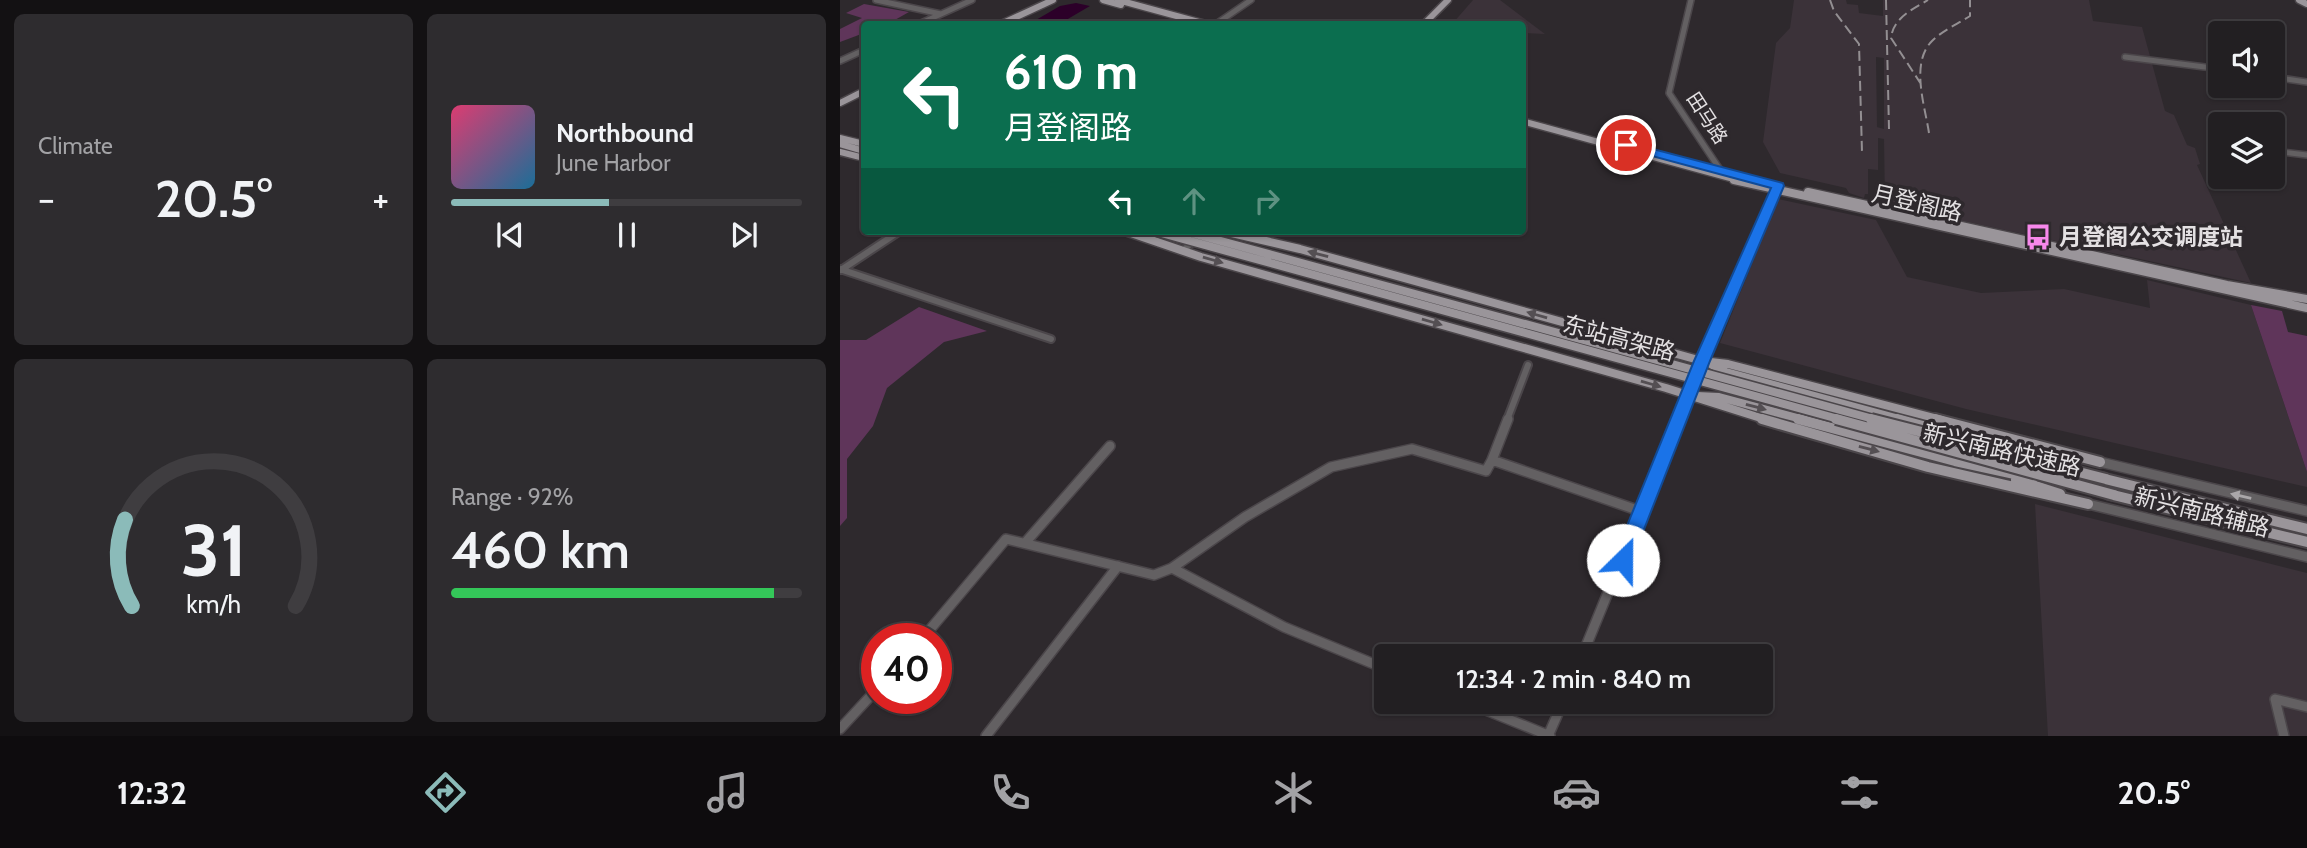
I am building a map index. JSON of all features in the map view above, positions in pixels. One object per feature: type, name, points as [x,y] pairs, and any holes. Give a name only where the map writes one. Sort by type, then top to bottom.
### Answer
[{"type":"main road","points":[[1008,21],[1053,0]]},
{"type":"main road","points":[[1103,0],[1178,21]]},
{"type":"main road","points":[[1118,0],[1195,21]]},
{"type":"main road","points":[[1427,21],[1448,0]]},
{"type":"main road","points":[[2299,0],[2307,1]]},
{"type":"main road","points":[[840,103],[861,92]]},
{"type":"main road","name":"月登阁路","points":[[1526,117],[1777,188],[2227,285],[2307,299]]},
{"type":"main road","name":"月登阁路","points":[[1526,122],[1777,188],[2307,308]]},
{"type":"main road","points":[[840,132],[861,138]]},
{"type":"main road","points":[[840,138],[861,143]]},
{"type":"main road","points":[[840,144],[861,150]]},
{"type":"main road","points":[[840,152],[861,157]]},
{"type":"main road","points":[[1138,235],[1201,257],[1689,396],[1716,407],[2017,490],[2088,504]]},
{"type":"main road","name":"东站高架路","points":[[1169,235],[2114,495]]},
{"type":"main road","name":"东站高架路","points":[[1199,235],[1928,435],[2106,479]]},
{"type":"main road","points":[[1240,235],[1300,249],[1702,361],[1728,365],[2100,463]]},
{"type":"main road","name":"新兴南路快速路","points":[[1702,361],[1726,372],[2023,452],[2106,479],[2307,529]]},
{"type":"main road","name":"新兴南路快速路","points":[[1689,396],[1719,397],[1955,461],[2114,495],[2307,542]]},
{"type":"main road","points":[[2023,452],[2056,453],[2100,463]]},
{"type":"main road","points":[[1955,461],[2088,504]]},
{"type":"street","points":[[876,0],[941,14]]},
{"type":"street","points":[[926,21],[972,0]]},
{"type":"street","points":[[1220,21],[1251,0]]},
{"type":"street","name":"田马路","points":[[1691,0],[1669,93],[1721,172]]},
{"type":"street","points":[[840,59],[861,51]]},
{"type":"street","points":[[2125,57],[2208,67]]},
{"type":"street","points":[[2285,79],[2307,82]]},
{"type":"street","points":[[2285,153],[2307,155]]},
{"type":"street","points":[[1587,644],[1643,512],[1702,361],[1777,188]]},
{"type":"street","points":[[840,270],[894,235]]},
{"type":"street","points":[[1179,248],[1189,235]]},
{"type":"street","points":[[1179,248],[1197,235]]},
{"type":"street","points":[[840,270],[1051,339]]},
{"type":"street","points":[[936,623],[970,586],[1006,539],[1154,575],[1172,568],[1245,517],[1331,467],[1412,449],[1486,471],[1528,365]]},
{"type":"street","points":[[1025,543],[1110,446]]},
{"type":"street","points":[[1492,460],[1643,512]]},
{"type":"street","name":"新兴南路辅路","points":[[2100,463],[2307,511]]},
{"type":"street","name":"新兴南路辅路","points":[[2088,504],[2307,557]]},
{"type":"street","points":[[985,736],[1118,566]]},
{"type":"street","points":[[1172,568],[1284,627],[1374,664]]},
{"type":"street","points":[[2284,736],[2275,699],[2307,708]]},
{"type":"street","points":[[840,729],[861,706]]},
{"type":"street","points":[[1495,714],[1549,736],[1558,714]]},
{"type":"shaded area","points":[[1473,0],[1500,0],[1545,34],[1526,33],[1526,21],[1455,21]]},
{"type":"shaded area","points":[[1794,0],[1846,0],[1847,4],[1858,5],[1859,13],[1883,16],[1883,0],[2089,0],[2093,21],[2142,27],[2165,111],[2174,115],[2187,145],[2195,148],[2200,164],[2197,165],[2251,283],[1885,204],[1884,139],[1878,138],[1878,170],[1868,169],[1868,194],[1865,194],[1864,198],[1849,193],[1846,188],[1780,173],[1763,142],[1776,43],[1790,28]],"holes":[[[1876,57],[1884,58],[1884,129],[1877,127]]]},
{"type":"shaded area","points":[[1076,3],[1090,6],[1064,21],[1034,21],[1060,6]]},
{"type":"shaded area","points":[[864,4],[909,12],[893,21],[861,21],[861,34],[840,42],[840,29],[862,18],[846,13]]},
{"type":"shaded area","points":[[1778,199],[1876,220],[1907,277],[1981,293],[2064,289],[2150,308],[2147,280],[2251,305],[2307,472],[2307,487],[1966,409],[1720,343]]},
{"type":"shaded area","points":[[2251,305],[2282,311],[2288,332],[2307,336],[2307,472]]},
{"type":"shaded area","points":[[919,307],[987,331],[944,342],[887,388],[873,426],[847,459],[847,518],[840,526],[840,340],[866,340]]},
{"type":"shaded area","points":[[2035,504],[2307,573],[2307,736],[2048,736]]},
{"type":"railway","points":[[1830,0],[1834,11],[1859,44],[1862,152]]},
{"type":"railway","points":[[1886,0],[1889,129]]},
{"type":"railway","points":[[1921,84],[1891,38],[1900,20],[1928,0]]},
{"type":"railway","points":[[1921,84],[1920,73],[1925,50],[1946,30],[1970,16],[1970,0]]},
{"type":"railway","points":[[1921,84],[1929,133]]},
{"type":"place","name":"月登阁公交调度站","points":[[2038,237]]},
{"type":"route","points":[[1623,560],[1702,361],[1778,186],[1626,145]]}]
